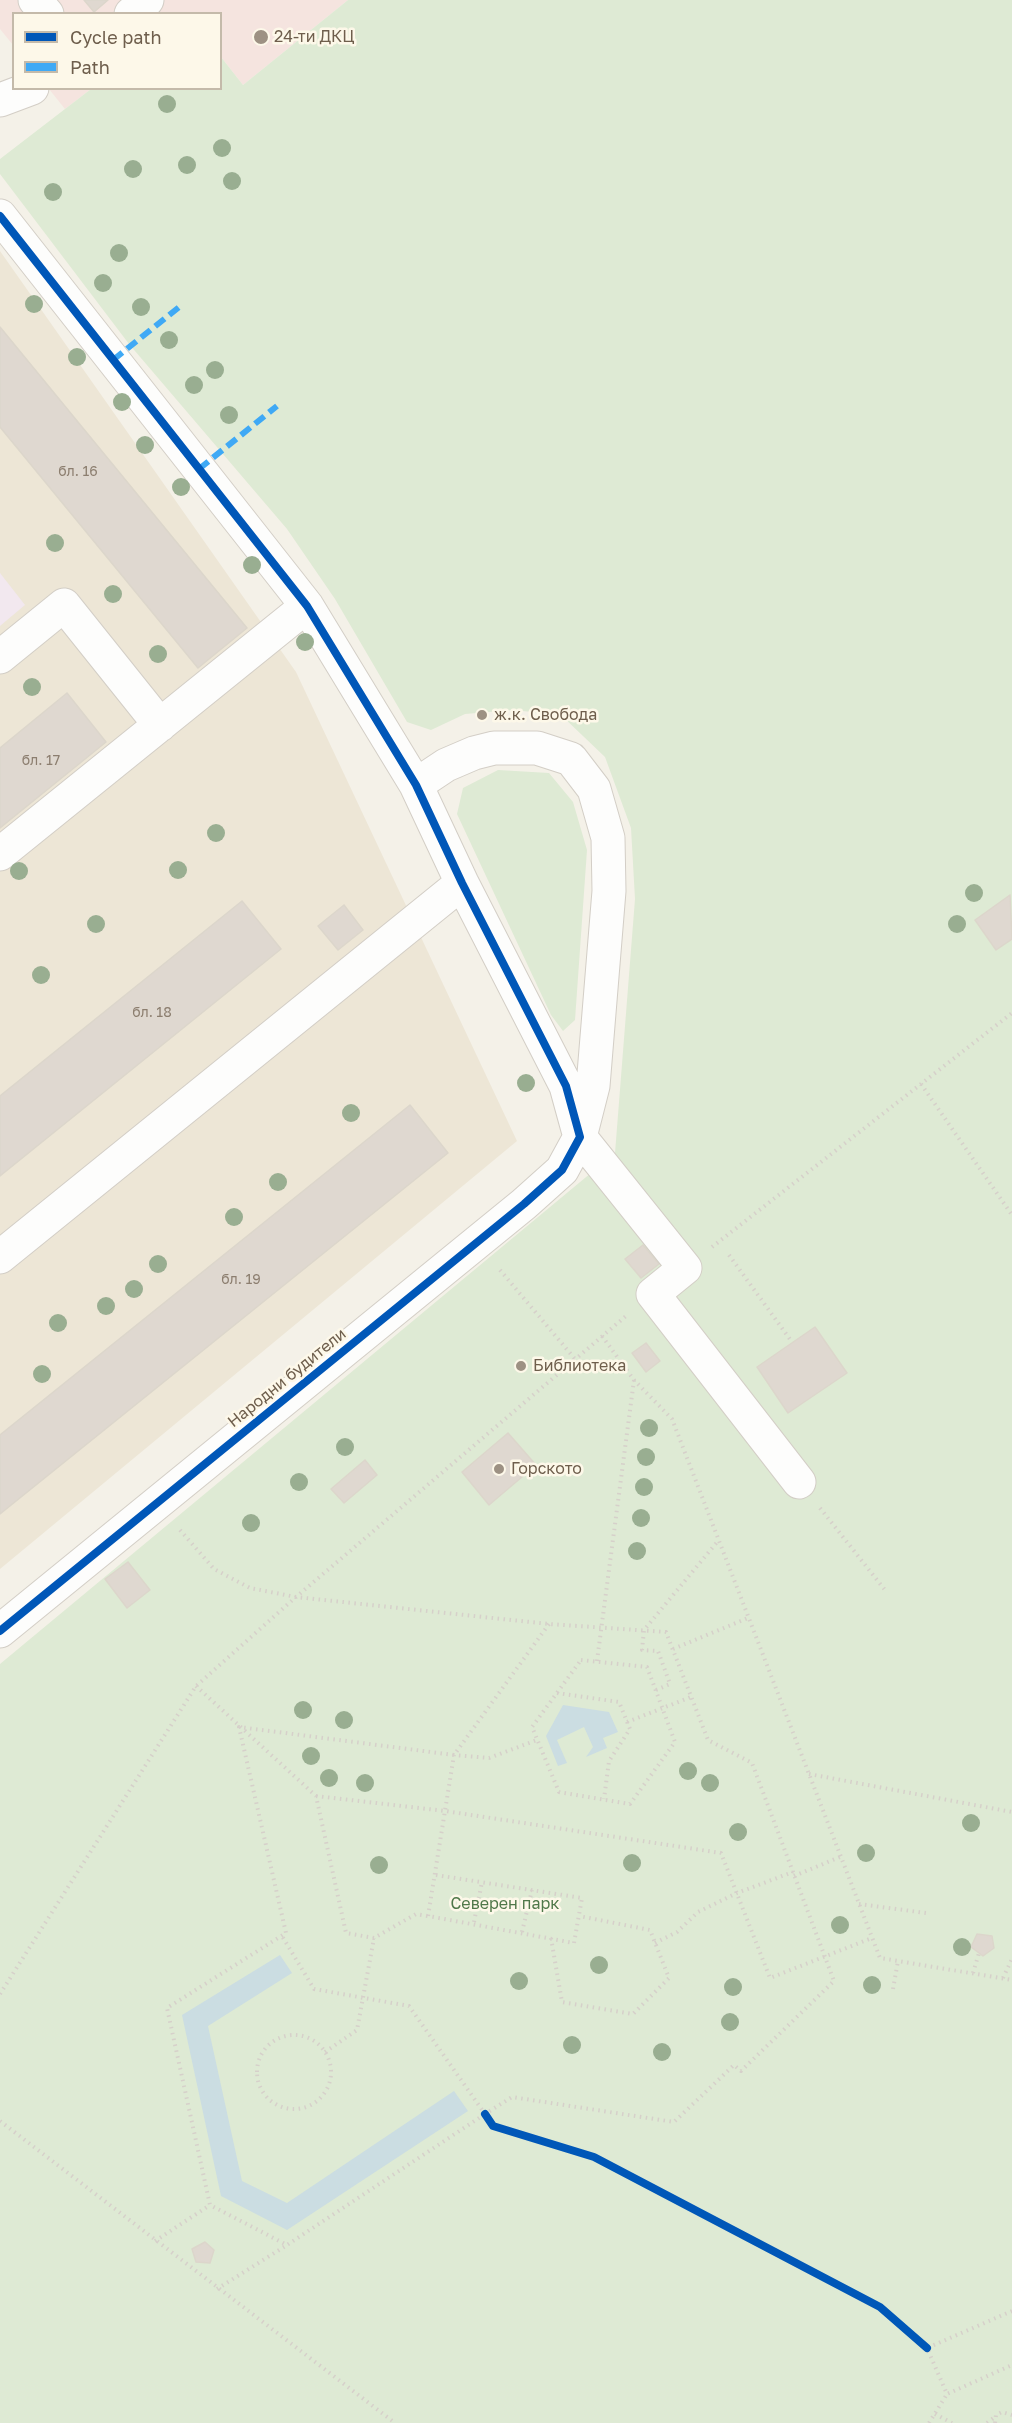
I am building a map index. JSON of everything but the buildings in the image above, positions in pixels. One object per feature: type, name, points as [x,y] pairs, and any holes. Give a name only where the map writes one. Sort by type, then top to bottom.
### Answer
[{"type":"street","points":[[35,0],[45,12]]},
{"type":"street","points":[[133,12],[147,0]]},
{"type":"street","points":[[0,100],[27,90]]},
{"type":"street","points":[[0,216],[307,606],[416,785],[462,883],[566,1086],[580,1137],[685,1268],[653,1294],[799,1482]]},
{"type":"street","points":[[0,657],[64,605],[160,725]]},
{"type":"street","points":[[0,854],[307,606]]},
{"type":"street","name":"Народни будители","points":[[0,1631],[562,1170],[580,1137],[593,1086],[609,891],[608,838],[594,789],[571,759],[537,748],[494,748],[474,753],[446,765],[416,785]]},
{"type":"street","points":[[0,1257],[462,883]]},
{"type":"path","points":[[685,1268],[1012,1013]]},
{"type":"path","points":[[921,1083],[1012,1215]]},
{"type":"path","points":[[950,1140],[957,1136]]},
{"type":"path","points":[[476,1242],[575,1359]]},
{"type":"path","points":[[729,1255],[792,1342]]},
{"type":"path","points":[[0,1994],[196,1686],[296,1597],[632,1311]]},
{"type":"path","points":[[602,1336],[634,1380],[672,1419],[880,1958],[1012,1980]]},
{"type":"path","points":[[597,1661],[634,1380]]},
{"type":"path","points":[[799,1482],[885,1590]]},
{"type":"path","points":[[156,1502],[214,1569],[250,1588],[296,1597],[549,1624],[666,1632],[708,1740],[752,1763],[834,1981],[741,2071],[734,2065],[674,2122],[512,2097],[484,2113],[217,2289]]},
{"type":"path","points":[[656,1690],[670,1684],[658,1652],[642,1650],[644,1630],[718,1540]]},
{"type":"path","points":[[673,1649],[748,1618]]},
{"type":"path","points":[[428,1916],[453,1757],[549,1624]]},
{"type":"path","points":[[581,1660],[597,1661],[646,1667],[675,1742],[630,1804],[559,1792],[532,1727],[581,1660]]},
{"type":"path","points":[[196,1686],[316,1796],[346,1933],[374,1938],[416,1914],[474,1922],[574,1942],[582,1898],[436,1875]]},
{"type":"path","points":[[557,1693],[619,1702],[630,1728],[609,1761],[604,1799]]},
{"type":"path","points":[[627,1722],[691,1697]]},
{"type":"path","points":[[239,1727],[453,1757],[489,1758],[537,1740]]},
{"type":"path","points":[[210,2205],[167,2008],[286,1933],[239,1727]]},
{"type":"path","points":[[809,1774],[1012,1812]]},
{"type":"path","points":[[316,1796],[445,1809],[721,1853],[770,1978],[872,1938]]},
{"type":"path","points":[[656,1942],[677,1932],[698,1912],[737,1893],[840,1857]]},
{"type":"path","points":[[474,1922],[482,1882]]},
{"type":"path","points":[[522,1932],[532,1890]]},
{"type":"path","points":[[859,1904],[926,1913]]},
{"type":"path","points":[[551,1938],[562,2002],[633,2014],[669,1978],[650,1930],[579,1916]]},
{"type":"path","points":[[282,1936],[314,1989],[365,1996],[409,2006],[493,2126],[594,2157],[880,2307],[927,2348],[947,2394]]},
{"type":"path","points":[[325,2052],[357,2030],[374,1938]]},
{"type":"path","points":[[973,1973],[979,1953]]},
{"type":"path","points":[[1004,1978],[1012,1959]]},
{"type":"path","points":[[893,1989],[898,1961]]},
{"type":"path","points":[[295,2035],[306,2037],[325,2052],[331,2076],[328,2088],[320,2099],[298,2110],[285,2109],[264,2096],[257,2080],[258,2062],[272,2042],[295,2035]]},
{"type":"path","points":[[0,2121],[395,2423]]},
{"type":"path","points":[[155,2241],[210,2205]]},
{"type":"path","points":[[210,2205],[287,2245]]},
{"type":"path","points":[[927,2348],[1012,2311]]},
{"type":"path","points":[[929,2423],[947,2394],[1012,2365]]},
{"type":"path","points":[[987,2423],[1005,2411],[1012,2415]]},
{"type":"path","points":[[935,2414],[952,2423]]},
{"type":"path","points":[[994,2423],[996,2415]]},
{"type":"shaded area","name":"24-ти ДКЦ","points":[[0,0],[348,0],[243,85],[222,58],[222,12],[12,12],[12,44],[0,29]]},
{"type":"shaded area","points":[[50,90],[90,90],[65,109]]},
{"type":"shaded area","points":[[0,251],[296,672],[517,1141],[0,1569]]},
{"type":"shaded area","points":[[0,573],[25,605],[0,626]]},
{"type":"shaded area","points":[[563,1705],[609,1712],[618,1732],[603,1738],[607,1748],[586,1757],[593,1747],[584,1727],[557,1740],[567,1763],[558,1766],[546,1736]]},
{"type":"shaded area","points":[[280,1955],[292,1973],[208,2026],[242,2181],[287,2203],[454,2091],[468,2111],[287,2230],[221,2196],[182,2015]]},
{"type":"green space","name":"Северен парк","points":[[348,0],[1012,0],[1012,2423],[0,2423],[0,1664],[615,1153],[635,899],[631,828],[605,757],[561,715],[513,710],[465,714],[431,730],[407,722],[335,599],[287,529],[129,344],[0,174],[0,159],[90,90],[222,90],[222,58],[243,85]]},
{"type":"green space","points":[[498,770],[549,773],[573,802],[587,850],[575,1020],[563,1031],[551,1015],[457,814],[463,788]]},
{"type":"marked path","points":[[113,360],[183,304]]},
{"type":"marked path","points":[[199,469],[277,406]]},
{"type":"cycle path","points":[[0,216],[307,606],[416,785],[462,883],[566,1086],[580,1137],[562,1170],[524,1204],[0,1631]]},
{"type":"cycle path","points":[[485,2114],[493,2126],[594,2157],[880,2307],[927,2348]]},
{"type":"place","name":"24-ти ДКЦ","points":[[261,37]]},
{"type":"place","name":"ж.к. Свобода","points":[[482,715]]},
{"type":"place","name":"Библиотека","points":[[521,1366]]},
{"type":"place","name":"Горското","points":[[499,1469]]}]
